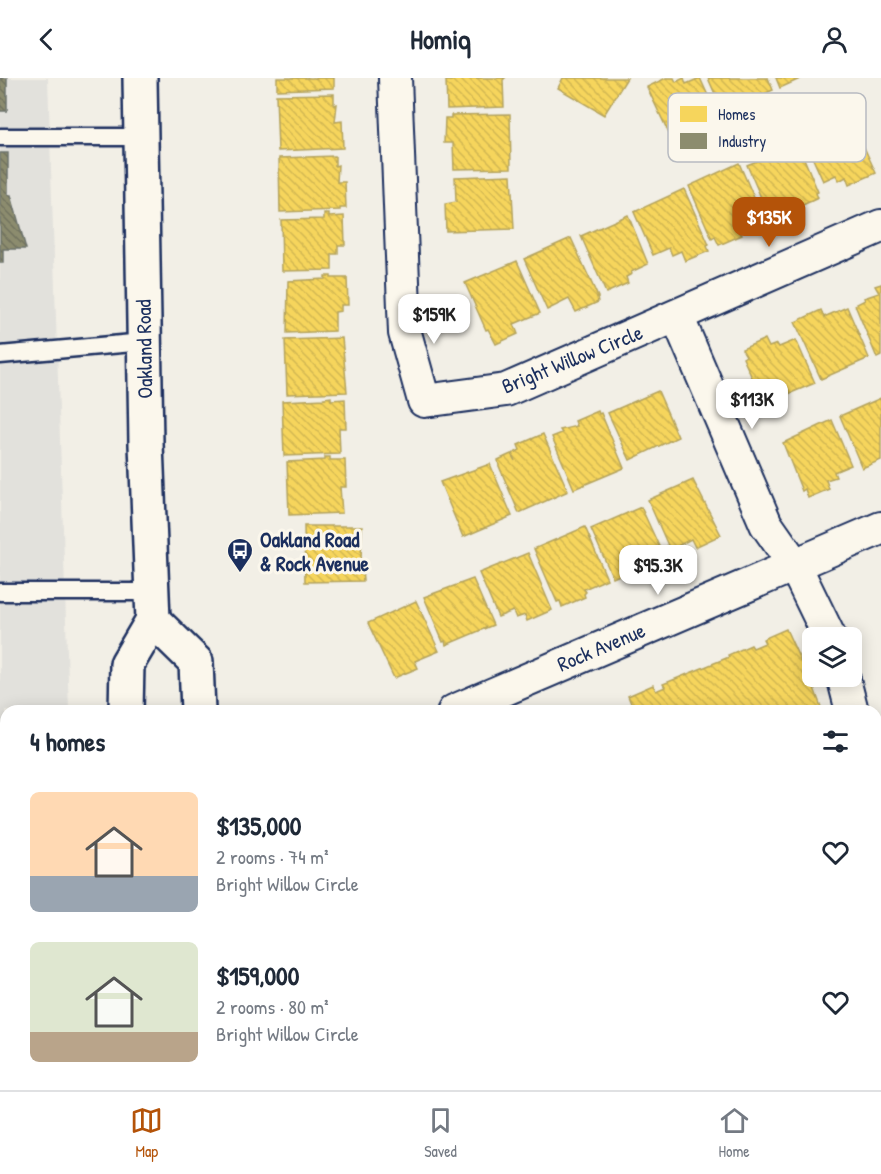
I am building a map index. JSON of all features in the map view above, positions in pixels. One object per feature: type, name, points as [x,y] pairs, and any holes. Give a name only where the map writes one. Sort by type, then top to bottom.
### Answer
[{"type":"main road","name":"Oakland Road","points":[[140,78],[144,342],[153,606]]},
{"type":"main road","points":[[126,705],[127,664],[153,606],[196,662],[198,705]]},
{"type":"street","name":"Bright Willow Circle","points":[[395,78],[405,333],[424,400],[506,390],[881,226]]},
{"type":"street","points":[[676,316],[766,524],[794,564],[825,627]]},
{"type":"street","name":"Rock Avenue","points":[[468,705],[881,528]]},
{"type":"street","points":[[846,687],[850,705]]},
{"type":"lane","points":[[0,137],[141,137]]},
{"type":"lane","points":[[0,355],[144,342]]},
{"type":"lane","points":[[0,592],[153,606]]},
{"type":"shaded area","points":[[0,78],[48,78],[69,705],[0,705]]},
{"type":"building: Homes","points":[[277,78],[334,78],[334,88],[277,90]]},
{"type":"building: Homes","points":[[451,78],[505,78],[503,80],[504,107],[447,109],[446,81],[451,81]]},
{"type":"building: Homes","points":[[563,78],[627,78],[604,115],[558,88]]},
{"type":"building: Homes","points":[[666,78],[674,78],[676,82],[684,78],[686,84],[700,78],[707,93],[668,93],[668,131],[647,87]]},
{"type":"building: Homes","points":[[708,78],[768,78],[773,90],[766,93],[715,93]]},
{"type":"building: Homes","points":[[776,78],[802,78],[780,88]]},
{"type":"building: Homes","points":[[334,94],[334,105],[337,104],[335,122],[342,121],[343,148],[278,151],[276,95]]},
{"type":"building: Homes","points":[[510,114],[511,168],[454,169],[453,143],[444,143],[445,118],[451,118],[451,115]]},
{"type":"building: Homes","points":[[866,151],[876,173],[849,185],[846,177],[839,181],[836,175],[823,181],[814,162],[866,162]]},
{"type":"building: Homes","points":[[335,156],[335,166],[338,165],[337,182],[345,182],[346,208],[280,212],[279,158]]},
{"type":"building: Homes","points":[[754,162],[806,162],[818,192],[816,193],[818,198],[794,209],[792,204],[768,214],[747,165]]},
{"type":"building: Homes","points":[[739,163],[762,216],[738,226],[742,235],[719,245],[715,237],[712,239],[689,186]]},
{"type":"building: Homes","points":[[511,175],[514,229],[446,231],[445,204],[456,202],[455,177]]},
{"type":"building: Homes","points":[[684,189],[709,245],[707,246],[709,251],[685,261],[681,251],[672,255],[669,248],[653,255],[634,212]]},
{"type":"building: Homes","points":[[324,214],[329,214],[329,217],[344,216],[345,245],[338,245],[338,254],[332,254],[332,270],[282,271],[281,220],[324,219]]},
{"type":"building: Homes","points":[[628,215],[648,264],[631,272],[632,274],[626,277],[628,283],[606,293],[581,236]]},
{"type":"building: Homes","points":[[571,238],[598,297],[598,302],[576,312],[569,299],[547,310],[524,259]]},
{"type":"building: Homes","points":[[517,261],[540,313],[514,324],[518,334],[496,344],[488,329],[486,330],[465,283]]},
{"type":"building: Homes","points":[[325,276],[347,278],[348,305],[341,305],[341,311],[335,312],[335,331],[287,333],[288,281],[325,279]]},
{"type":"building: Homes","points":[[881,284],[881,356],[877,358],[855,305],[865,300],[864,298],[879,293],[875,286]]},
{"type":"building: Homes","points":[[847,307],[869,358],[821,379],[795,322],[821,310],[824,317]]},
{"type":"building: Homes","points":[[342,338],[347,392],[287,394],[285,340]]},
{"type":"building: Homes","points":[[765,339],[769,347],[777,344],[779,347],[796,340],[815,383],[764,404],[743,358],[746,356],[742,349]]},
{"type":"building: Homes","points":[[658,391],[678,437],[630,460],[608,413]]},
{"type":"building: Homes","points":[[331,397],[331,400],[345,399],[346,428],[339,428],[340,454],[284,456],[282,401]]},
{"type":"building: Homes","points":[[881,398],[881,460],[862,468],[840,416]]},
{"type":"building: Homes","points":[[598,411],[599,414],[601,413],[624,468],[574,489],[552,437],[562,433],[560,430],[577,426],[575,421]]},
{"type":"building: Homes","points":[[832,420],[851,465],[834,472],[836,477],[826,480],[829,489],[808,498],[805,489],[802,491],[783,443]]},
{"type":"building: Homes","points":[[543,434],[568,491],[519,513],[498,460],[511,454],[515,461],[512,454],[520,450],[518,445]]},
{"type":"building: Homes","points":[[325,457],[330,457],[330,460],[345,460],[346,487],[340,487],[342,513],[289,515],[287,462],[325,460]]},
{"type":"building: Homes","points":[[490,464],[512,516],[463,537],[440,482]]},
{"type":"building: Homes","points":[[693,480],[721,535],[695,547],[691,539],[670,550],[648,500]]},
{"type":"building: Homes","points":[[641,507],[664,557],[655,561],[657,565],[645,571],[642,565],[613,578],[591,529]]},
{"type":"building: Homes","points":[[304,526],[362,526],[361,560],[364,560],[365,569],[362,569],[363,581],[305,582]]},
{"type":"building: Homes","points":[[585,527],[607,579],[584,589],[585,597],[562,607],[560,601],[557,602],[534,549]]},
{"type":"building: Homes","points":[[528,553],[552,610],[527,621],[525,615],[516,618],[513,611],[498,617],[479,573]]},
{"type":"building: Homes","points":[[473,579],[493,625],[446,645],[424,597]]},
{"type":"building: Homes","points":[[416,601],[439,651],[415,661],[418,668],[394,678],[368,623]]},
{"type":"building: Homes","points":[[786,629],[802,664],[802,687],[814,687],[820,705],[632,705],[628,696],[653,685],[656,691],[665,687],[663,684],[729,657],[728,655],[751,645],[753,648],[765,643],[763,639]]},
{"type":"building: Industry","points":[[0,78],[7,78],[7,111],[0,111]]},
{"type":"building: Industry","points":[[0,153],[8,153],[8,195],[11,195],[26,249],[3,249],[3,263],[0,263]]},
{"type":"place","name":"Oakland Road & Rock Avenue","points":[[240,574]]}]
